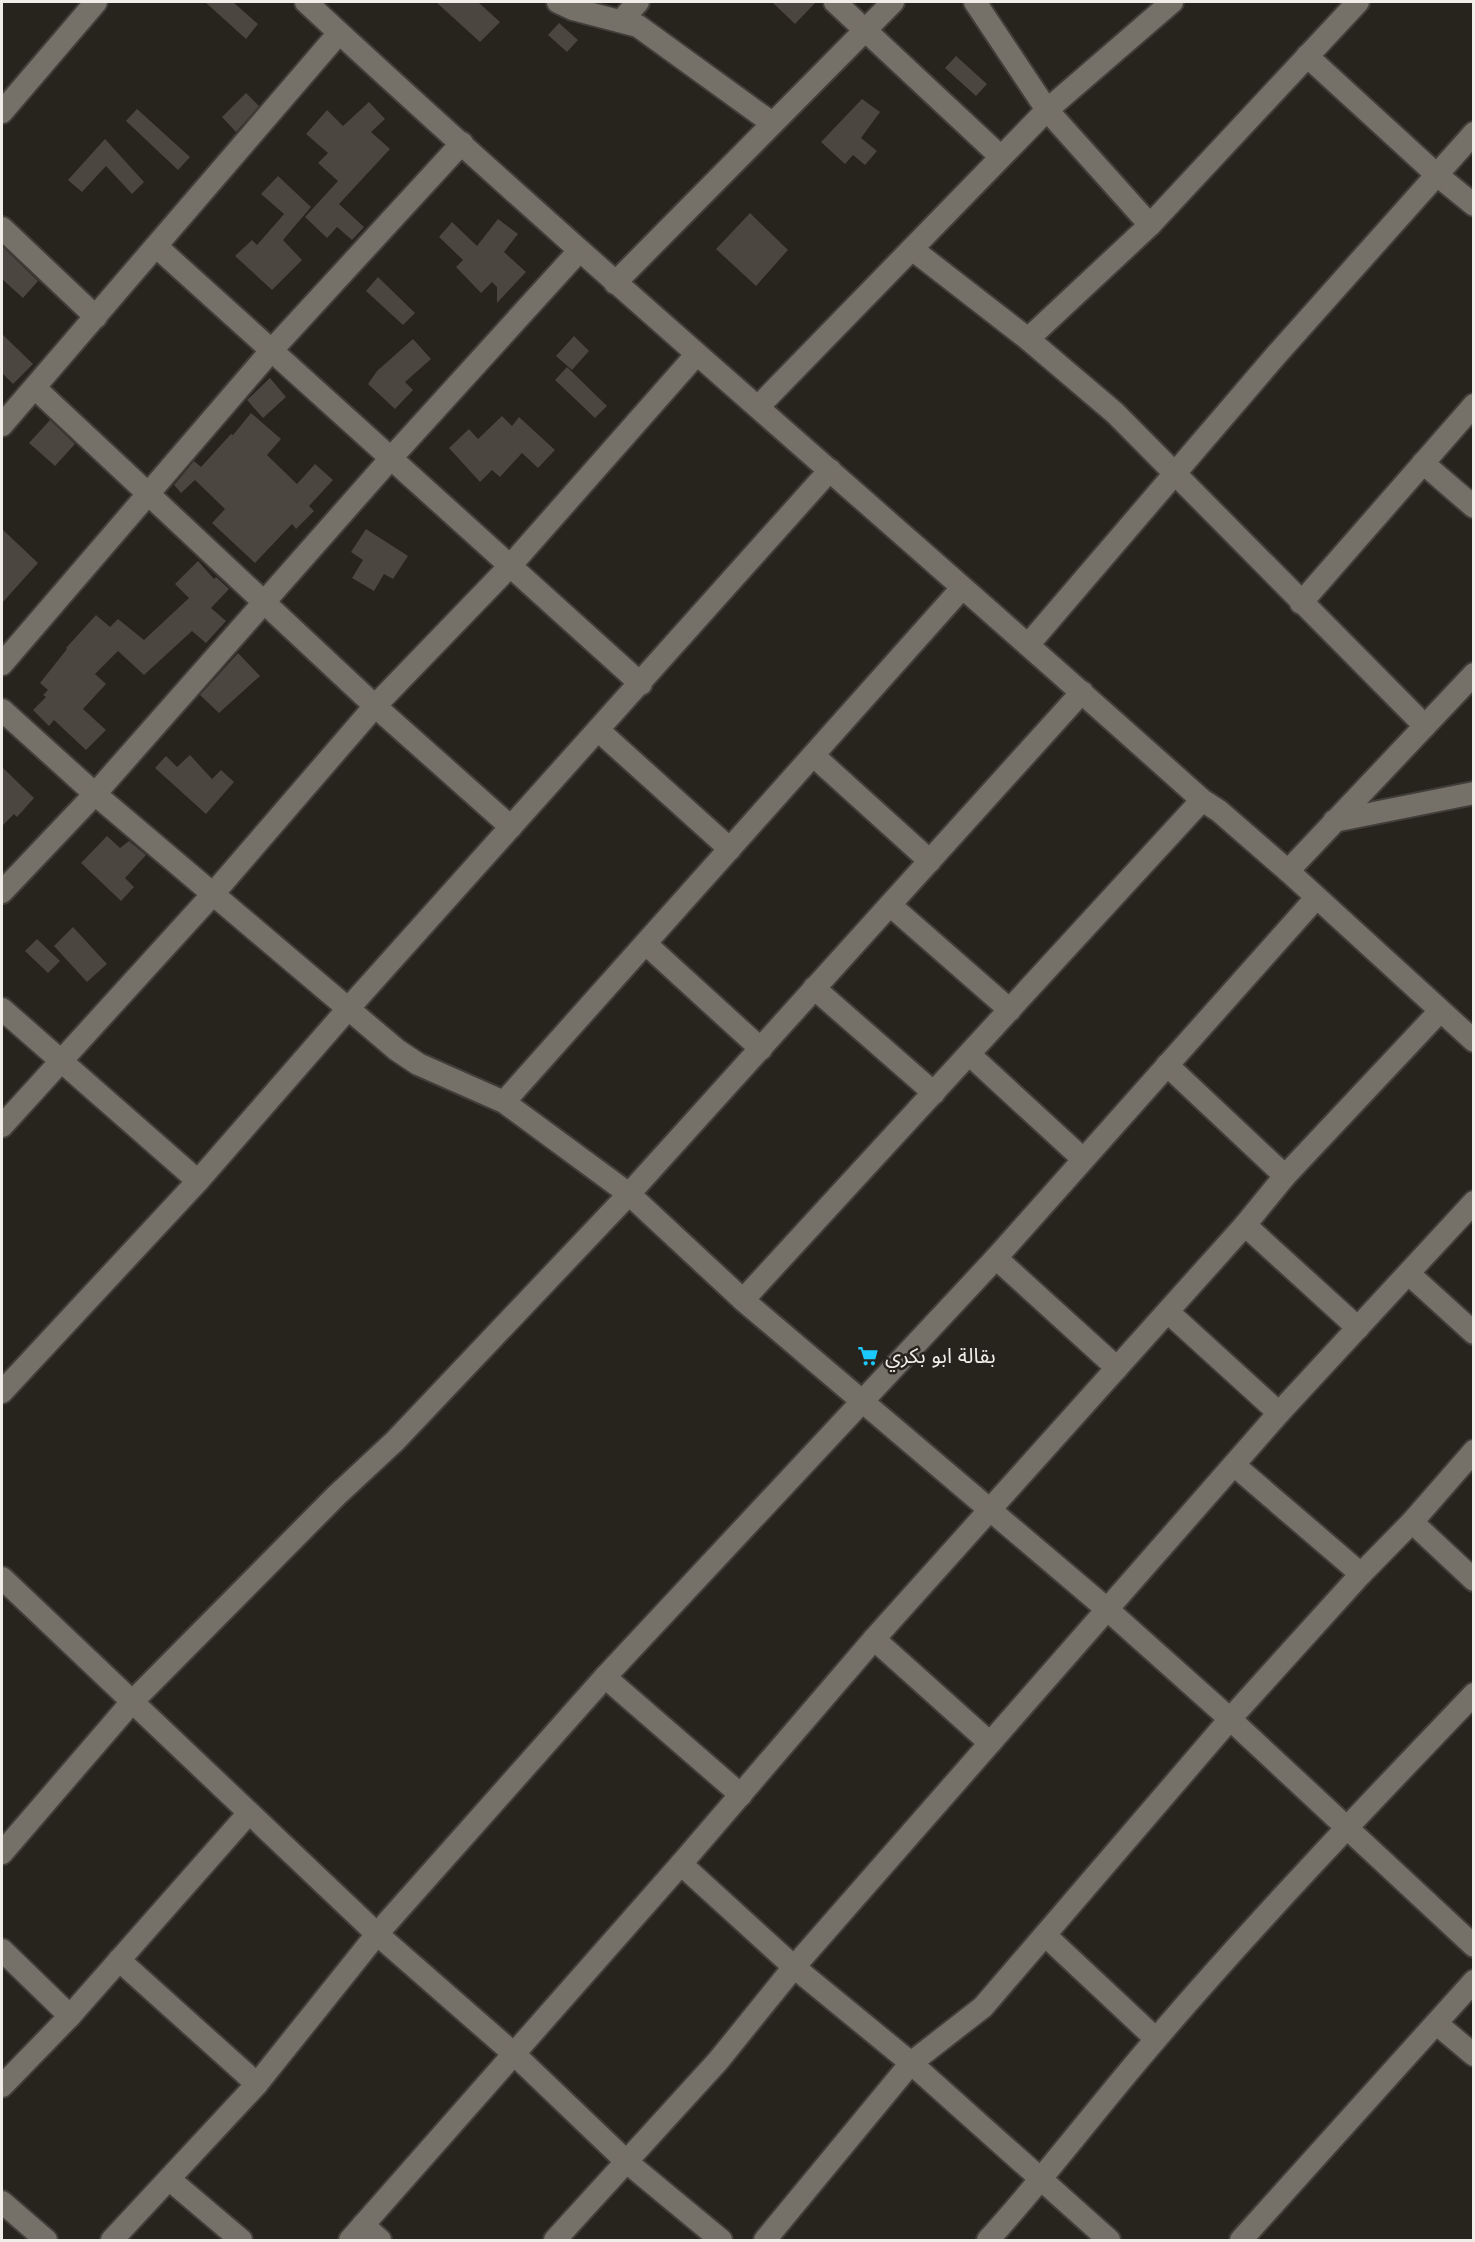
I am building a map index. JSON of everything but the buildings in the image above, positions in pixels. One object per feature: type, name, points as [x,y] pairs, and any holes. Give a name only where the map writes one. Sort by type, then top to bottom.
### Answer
[{"type":"street","points":[[2,112],[96,2]]},
{"type":"street","points":[[306,2],[615,284],[758,406],[1202,800],[1219,811],[1473,1041]]},
{"type":"street","points":[[558,2],[573,9],[622,20],[653,35],[772,123]]},
{"type":"street","points":[[622,20],[638,2]]},
{"type":"street","points":[[835,2],[1001,157]]},
{"type":"street","points":[[615,284],[893,2]]},
{"type":"street","points":[[975,2],[1047,110],[1150,225]]},
{"type":"street","points":[[758,406],[1047,110],[1172,2]]},
{"type":"street","points":[[1028,339],[1150,225],[1358,2]]},
{"type":"street","points":[[2,425],[339,33]]},
{"type":"street","points":[[1307,56],[1473,205]]},
{"type":"street","points":[[1028,645],[1278,353],[1473,133]]},
{"type":"street","points":[[2,664],[270,352],[462,143]]},
{"type":"street","points":[[2,228],[96,317]]},
{"type":"street","points":[[157,247],[270,352],[392,458],[641,684]]},
{"type":"street","points":[[912,249],[1028,339],[1115,413],[1425,726]]},
{"type":"street","points":[[2,892],[95,794],[392,458],[579,251]]},
{"type":"street","points":[[2,1126],[213,894],[375,706],[511,565],[696,355]]},
{"type":"street","points":[[35,388],[375,706],[511,827]]},
{"type":"street","points":[[1301,603],[1473,405]]},
{"type":"street","points":[[1423,463],[1473,507]]},
{"type":"street","points":[[2,1392],[198,1181],[347,1010],[830,470]]},
{"type":"street","points":[[504,1102],[962,588]]},
{"type":"street","points":[[1288,872],[1473,674]]},
{"type":"street","points":[[2,1853],[130,1703],[337,1495],[395,1441],[628,1194],[1082,692]]},
{"type":"street","points":[[2,710],[95,794],[347,1010],[418,1064],[504,1102],[628,1194],[743,1300],[863,1403],[991,1508],[1108,1610],[1230,1719],[1473,1946]]},
{"type":"street","points":[[598,730],[730,849]]},
{"type":"street","points":[[814,756],[930,861]]},
{"type":"street","points":[[1334,821],[1473,793]]},
{"type":"street","points":[[743,1300],[1202,800]]},
{"type":"street","points":[[112,2241],[257,2084],[377,1934],[605,1677],[996,1258],[1316,898]]},
{"type":"street","points":[[890,904],[1010,1010]]},
{"type":"street","points":[[646,944],[761,1048]]},
{"type":"street","points":[[814,987],[934,1092]]},
{"type":"street","points":[[2,1008],[198,1181]]},
{"type":"street","points":[[380,2241],[357,2233],[681,1864],[874,1639],[1245,1225],[1286,1176],[1440,1011]]},
{"type":"street","points":[[970,1055],[1083,1159]]},
{"type":"street","points":[[1167,1065],[1286,1176]]},
{"type":"street","points":[[555,2241],[718,2061],[794,1967],[1279,1413],[1473,1202]]},
{"type":"street","points":[[1245,1225],[1358,1329]]},
{"type":"street","points":[[996,1258],[1117,1368]]},
{"type":"street","points":[[1409,1274],[1473,1333]]},
{"type":"street","points":[[1168,1311],[1279,1413]]},
{"type":"street","points":[[765,2241],[911,2063],[982,2007],[1230,1719],[1361,1574],[1412,1522],[1473,1451]]},
{"type":"street","points":[[1234,1465],[1361,1574]]},
{"type":"street","points":[[1412,1522],[1473,1580]]},
{"type":"street","points":[[6,1591],[130,1703],[377,1934],[513,2053],[628,2163],[722,2241]]},
{"type":"street","points":[[874,1639],[990,1743]]},
{"type":"street","points":[[605,1677],[741,1795]]},
{"type":"street","points":[[988,2241],[1041,2182],[1156,2039],[1346,1828],[1473,1694]]},
{"type":"street","points":[[2,2086],[70,2016],[248,1814]]},
{"type":"street","points":[[681,1864],[794,1967],[911,2063],[1109,2241]]},
{"type":"street","points":[[1045,1935],[1156,2039]]},
{"type":"street","points":[[2,1950],[70,2016]]},
{"type":"street","points":[[119,1960],[257,2084]]},
{"type":"street","points":[[1241,2241],[1473,1982]]},
{"type":"street","points":[[1437,2024],[1473,2055]]},
{"type":"street","points":[[169,2179],[241,2241]]},
{"type":"street","points":[[2,2202],[46,2241]]},
{"type":"place","name":"بقالة ابو بكري","points":[[868,1356]]}]
